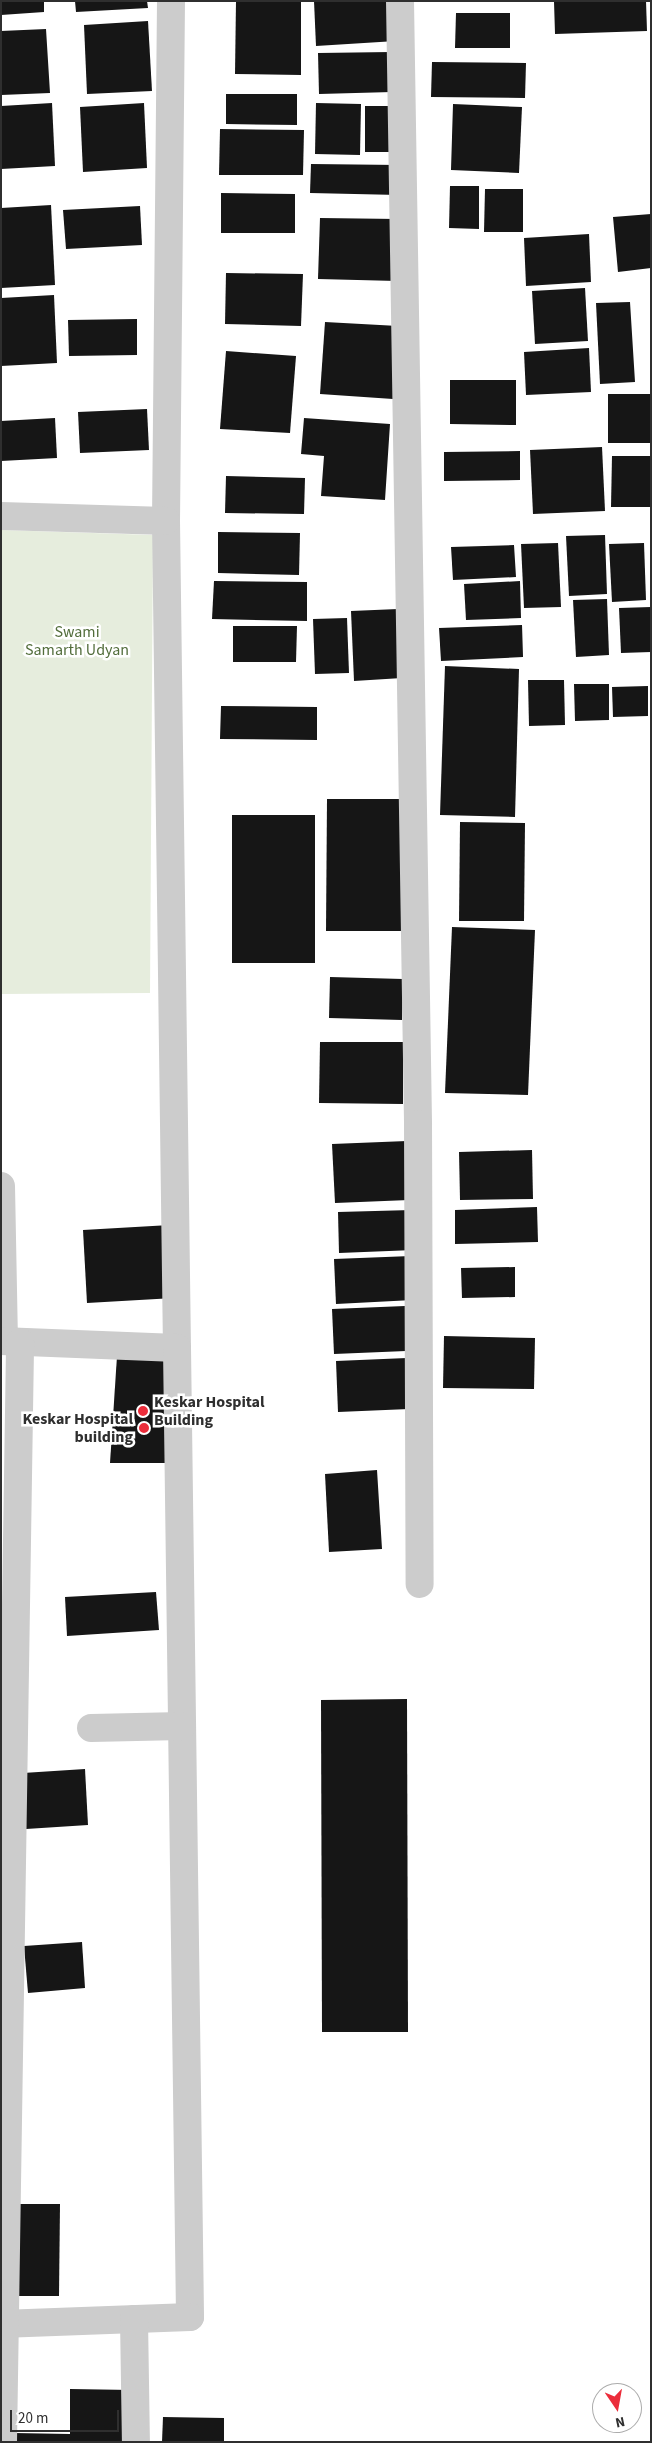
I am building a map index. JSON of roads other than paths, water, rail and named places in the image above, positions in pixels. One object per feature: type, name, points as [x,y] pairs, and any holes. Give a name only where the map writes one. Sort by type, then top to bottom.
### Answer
[{"type":"street","points":[[2,2324],[190,2317],[166,521],[171,1]]},
{"type":"street","points":[[400,1],[418,1134],[420,1584]]},
{"type":"street","points":[[1,516],[166,521]]},
{"type":"street","points":[[1,1186],[9,1341],[2,2324],[3,2442]]},
{"type":"street","points":[[9,1341],[177,1348]]},
{"type":"street","points":[[91,1728],[182,1726]]},
{"type":"street","points":[[134,2319],[136,2442]]},
{"type":"place","name":"Keskar Hospital Building","points":[[143,1411]]},
{"type":"place","name":"Keskar Hospital building","points":[[144,1428]]},
{"type":"park label","name":"Swami Samarth Udyan","points":[[77,641]]}]
